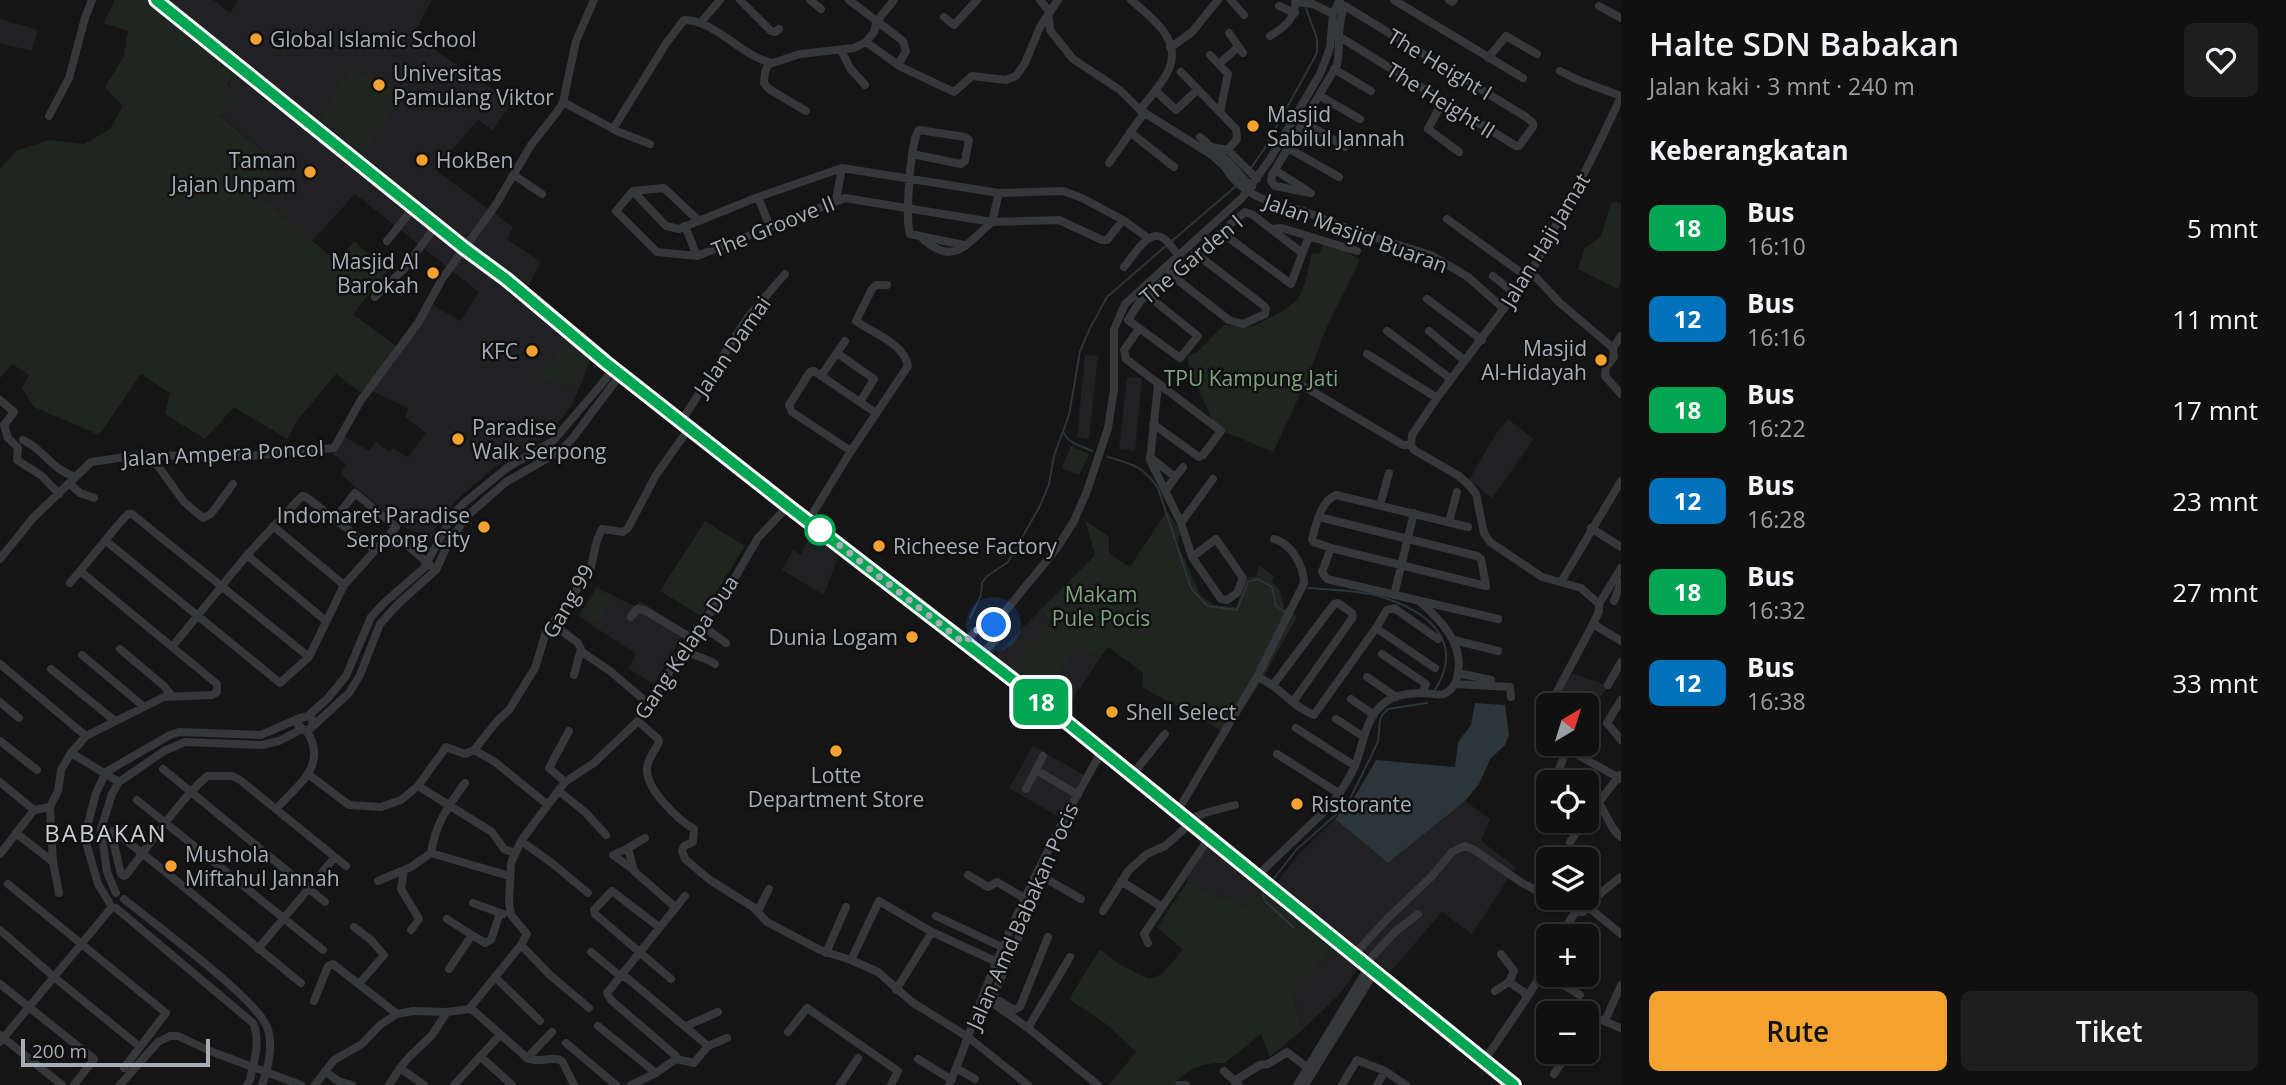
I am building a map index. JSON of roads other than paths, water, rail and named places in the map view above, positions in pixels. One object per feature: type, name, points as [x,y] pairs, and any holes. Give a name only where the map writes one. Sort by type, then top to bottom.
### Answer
[{"type":"main road","points":[[156,0],[788,506],[1132,775],[1484,1061],[1502,1081],[1514,1085]]},
{"type":"street","points":[[49,116],[69,78],[92,0]]},
{"type":"street","points":[[464,248],[562,102],[576,41],[594,0]]},
{"type":"street","points":[[701,22],[720,0]]},
{"type":"street","points":[[740,0],[771,31],[779,29]]},
{"type":"street","points":[[810,0],[821,9]]},
{"type":"street","points":[[849,0],[905,44],[906,51],[898,65]]},
{"type":"street","points":[[612,129],[681,22],[701,22],[749,54],[769,63],[800,54],[854,48],[866,42],[874,32],[877,21],[894,0]]},
{"type":"street","points":[[944,17],[954,26],[973,0]]},
{"type":"street","name":"Jalan Masjid Buaran","points":[[1040,0],[1049,14],[1050,30],[1068,55],[1120,90],[1142,112],[1212,155],[1230,176],[1254,196],[1439,259],[1468,277],[1504,309]]},
{"type":"street","points":[[866,42],[898,65],[951,92],[956,91],[972,76],[1006,80],[1016,76],[1058,0]]},
{"type":"street","points":[[1109,163],[1170,67],[1170,48],[1164,29],[1131,0]]},
{"type":"street","points":[[1170,48],[1192,32],[1218,0]]},
{"type":"street","points":[[1231,0],[1244,15]]},
{"type":"street","points":[[1394,0],[1523,78]]},
{"type":"street","points":[[1449,0],[1454,0]]},
{"type":"street","points":[[1270,36],[1287,25],[1295,13],[1297,1],[1313,4],[1333,14]]},
{"type":"street","points":[[994,625],[1057,548],[1074,521],[1087,491],[1108,428],[1114,389],[1114,329],[1128,300],[1176,252],[1242,198],[1254,183],[1328,58],[1333,14],[1343,3]]},
{"type":"street","points":[[1275,170],[1334,69],[1339,52],[1343,3]]},
{"type":"street","name":"The Height I","points":[[1343,3],[1533,123]]},
{"type":"street","points":[[1279,6],[1295,13]]},
{"type":"street","points":[[1599,6],[1621,18]]},
{"type":"street","points":[[1219,64],[1240,50],[1229,33]]},
{"type":"street","points":[[1488,58],[1506,36],[1537,54]]},
{"type":"street","name":"The Height II","points":[[1340,37],[1516,146],[1520,146],[1533,123]]},
{"type":"street","points":[[841,50],[850,68],[865,85]]},
{"type":"street","points":[[1210,55],[1228,74],[1220,112]]},
{"type":"street","points":[[769,63],[764,83],[769,89],[806,111]]},
{"type":"street","points":[[1334,69],[1371,91]]},
{"type":"street","points":[[1560,71],[1621,97]]},
{"type":"street","points":[[1181,72],[1238,134],[1228,150]]},
{"type":"street","points":[[1318,78],[1327,83]]},
{"type":"street","points":[[1158,93],[1176,110],[1197,90]]},
{"type":"street","points":[[1320,96],[1360,120]]},
{"type":"street","name":"Jalan Haji Jamat","points":[[1411,445],[1412,435],[1437,398],[1529,274],[1594,156],[1621,97]]},
{"type":"street","points":[[1443,101],[1430,121],[1428,130],[1459,152]]},
{"type":"street","points":[[562,102],[612,129],[650,144]]},
{"type":"street","points":[[1304,122],[1345,147]]},
{"type":"street","points":[[912,154],[961,164],[965,161],[969,140],[965,137],[919,130],[915,133],[912,154],[907,208],[908,232],[920,237],[964,245],[992,222],[999,193]]},
{"type":"street","points":[[1130,132],[1174,167]]},
{"type":"street","points":[[1200,137],[1212,147],[1228,150],[1254,183]]},
{"type":"street","points":[[1288,148],[1339,177]]},
{"type":"street","points":[[1212,155],[1222,155],[1239,176],[1254,183]]},
{"type":"street","points":[[836,200],[842,168]]},
{"type":"street","points":[[633,191],[669,228],[685,226],[842,168],[999,193],[1063,191],[1122,220],[1148,238]]},
{"type":"street","points":[[514,175],[542,194]]},
{"type":"street","name":"The Groove II","points":[[699,220],[667,189],[633,191],[617,208],[617,214],[657,253],[697,256],[845,198],[992,222],[1059,220],[1102,240],[1107,240],[1122,220]]},
{"type":"street","points":[[758,197],[770,227]]},
{"type":"street","points":[[387,241],[414,207]]},
{"type":"street","name":"The Garden I","points":[[1147,295],[1198,336],[1182,357],[1178,358],[1128,320],[1135,306],[1147,295],[1170,274],[1245,212],[1253,215],[1302,253]]},
{"type":"street","points":[[1447,219],[1529,274],[1613,348]]},
{"type":"street","points":[[376,297],[406,267],[436,225]]},
{"type":"street","points":[[685,226],[697,256]]},
{"type":"street","points":[[1271,229],[1282,228],[1357,251]]},
{"type":"street","points":[[1221,232],[1291,284],[1309,236]]},
{"type":"street","points":[[1124,267],[1148,238],[1163,237],[1176,252]]},
{"type":"street","name":"Jalan Ampera Poncol","points":[[0,559],[33,518],[91,462],[150,456],[239,457],[334,448],[361,400],[418,323],[442,279],[464,248]]},
{"type":"street","points":[[1170,274],[1229,320],[1246,323],[1265,314],[1264,305],[1195,253]]},
{"type":"street","name":"Jalan Damai","points":[[686,424],[748,317],[785,274]]},
{"type":"street","points":[[1493,276],[1515,294]]},
{"type":"street","points":[[808,521],[908,364],[895,347],[855,320],[872,289],[876,285],[887,285]]},
{"type":"street","points":[[1427,299],[1482,340]]},
{"type":"street","points":[[1114,329],[1130,341]]},
{"type":"street","points":[[1139,329],[1124,350],[1126,359],[1221,431],[1199,457],[1153,424]]},
{"type":"street","points":[[1387,331],[1451,379]]},
{"type":"street","points":[[1429,331],[1465,361]]},
{"type":"street","points":[[1621,336],[1613,348],[1614,358],[1606,367],[1605,376],[1621,394]]},
{"type":"street","points":[[821,376],[845,341]]},
{"type":"street","points":[[836,353],[874,379],[860,402]]},
{"type":"street","points":[[1367,354],[1437,398]]},
{"type":"street","points":[[277,808],[308,774],[315,758],[316,748],[306,729],[298,725],[328,698],[345,676],[367,624],[377,609],[428,563],[452,516],[500,473],[545,446],[562,432],[605,380],[610,372],[608,363]]},
{"type":"street","points":[[851,451],[792,412],[790,407],[810,372],[814,371],[876,414]]},
{"type":"street","points":[[262,1085],[270,1034],[263,1017],[217,975],[120,896],[107,872],[101,829],[112,794],[119,782],[163,751],[185,742],[261,745],[279,741],[306,729],[339,703],[354,686],[385,617],[436,570],[449,542],[467,516],[506,482],[559,451],[572,439],[617,379],[626,377]]},
{"type":"street","points":[[1158,385],[1150,457],[1181,523],[1192,557],[1221,599],[1227,600],[1237,593],[1243,578],[1216,539],[1192,557]]},
{"type":"street","points":[[1305,387],[1403,445],[1411,445],[1414,450],[1459,476],[1476,494],[1484,533],[1490,542],[1535,573],[1581,588],[1599,604]]},
{"type":"street","points":[[0,400],[14,412],[4,425],[8,438],[18,448],[17,460],[42,476],[59,494]]},
{"type":"street","name":"Gang 99","points":[[474,750],[509,710],[533,673],[551,623],[590,571],[602,529],[623,532],[628,528],[686,424]]},
{"type":"street","points":[[23,440],[39,450],[73,481],[80,493],[94,498]]},
{"type":"street","points":[[150,456],[184,502],[203,517],[211,514],[233,484]]},
{"type":"street","points":[[1150,457],[1175,477]]},
{"type":"street","points":[[1166,490],[1183,467]]},
{"type":"street","points":[[500,473],[506,482]]},
{"type":"street","points":[[1380,505],[1389,473]]},
{"type":"street","points":[[1181,523],[1213,479]]},
{"type":"street","points":[[1561,582],[1591,528],[1617,494],[1621,481]]},
{"type":"street","points":[[1449,522],[1457,492]]},
{"type":"street","points":[[106,541],[279,683],[309,657],[344,585],[396,527],[355,493],[335,519]]},
{"type":"street","points":[[1319,517],[1477,556],[1481,559],[1486,586],[1331,548],[1312,539],[1319,517],[1328,499],[1336,495],[1468,527]]},
{"type":"street","points":[[172,647],[247,555],[304,496],[375,550]]},
{"type":"street","name":"Gang Kelapa Dua","points":[[521,945],[527,932],[512,915],[509,876],[514,853],[521,841],[565,782],[594,763],[638,721],[682,650],[730,586],[758,538],[788,506]]},
{"type":"street","points":[[1394,595],[1414,513]]},
{"type":"street","points":[[70,583],[126,515],[132,514],[309,657]]},
{"type":"street","points":[[274,526],[344,585]]},
{"type":"street","points":[[1591,528],[1621,547]]},
{"type":"street","points":[[392,532],[436,570]]},
{"type":"street","points":[[1177,812],[1257,677],[1304,583],[1289,546],[1281,540],[1273,539]]},
{"type":"street","points":[[1331,548],[1322,572],[1327,579],[1498,619]]},
{"type":"street","points":[[247,555],[326,621]]},
{"type":"street","points":[[1556,693],[1593,624],[1599,604],[1621,568]]},
{"type":"street","points":[[59,893],[53,862],[50,807],[58,790],[61,770],[71,752],[86,736],[143,706],[171,695],[212,695],[218,689],[216,684],[80,571]]},
{"type":"street","points":[[1614,601],[1621,582]]},
{"type":"street","points":[[1257,876],[1340,794],[1355,766],[1374,715],[1382,704],[1396,697],[1422,693],[1442,695],[1450,691],[1455,684],[1458,673],[1454,640],[1438,618],[1419,601]]},
{"type":"street","points":[[1273,685],[1334,604],[1338,603],[1352,613],[1353,617],[1293,702]]},
{"type":"street","points":[[1438,618],[1444,607]]},
{"type":"street","points":[[1257,677],[1273,685],[1310,714],[1315,714],[1387,610],[1394,608],[1438,639]]},
{"type":"street","points":[[631,617],[637,609],[644,610],[691,638]]},
{"type":"street","points":[[964,643],[983,624],[987,622],[994,625],[998,629],[997,638],[982,656]]},
{"type":"street","points":[[551,623],[578,643],[582,652],[610,671],[650,705]]},
{"type":"street","points":[[1593,624],[1621,641]]},
{"type":"street","points":[[701,625],[726,643]]},
{"type":"street","points":[[1376,628],[1435,668]]},
{"type":"street","points":[[1454,640],[1498,651]]},
{"type":"street","points":[[120,649],[171,695]]},
{"type":"street","points":[[682,650],[715,664]]},
{"type":"street","points":[[574,675],[582,652]]},
{"type":"street","points":[[1382,654],[1426,684],[1422,693]]},
{"type":"street","points":[[82,655],[143,706]]},
{"type":"street","points":[[1608,685],[1621,662]]},
{"type":"street","points":[[0,664],[86,736]]},
{"type":"street","points":[[51,669],[115,721]]},
{"type":"street","points":[[1458,673],[1491,680],[1490,686]]},
{"type":"street","points":[[1367,677],[1396,697]]},
{"type":"street","points":[[1455,684],[1510,688],[1511,697]]},
{"type":"street","points":[[1351,699],[1374,715]]},
{"type":"street","points":[[1621,700],[1607,723],[1621,740]]},
{"type":"street","points":[[0,702],[19,718]]},
{"type":"street","points":[[304,717],[313,722],[306,729]]},
{"type":"street","points":[[247,1085],[256,1050],[257,1032],[253,1023],[112,906],[99,884],[86,837],[96,793],[106,772],[170,735],[179,732],[261,735],[304,717]]},
{"type":"street","points":[[1336,719],[1364,737]]},
{"type":"street","points":[[638,721],[659,742],[647,766],[650,786],[682,822],[694,829],[693,842],[684,846],[682,856],[716,885],[758,911],[768,922],[826,953],[878,972],[896,990],[968,1037],[1028,1085]]},
{"type":"street","points":[[1296,728],[1355,766]]},
{"type":"street","points":[[565,782],[549,768],[569,731]]},
{"type":"street","points":[[1132,775],[1165,734]]},
{"type":"street","points":[[0,741],[37,770]]},
{"type":"street","points":[[308,774],[354,807],[381,807],[394,804],[418,786],[446,747],[465,754],[474,750],[495,762],[548,805]]},
{"type":"street","name":"Jalan Amd Babakan Pocis","points":[[950,1082],[987,996],[997,962],[1077,795],[1102,751]]},
{"type":"street","points":[[71,752],[119,782]]},
{"type":"street","points":[[1277,754],[1340,794]]},
{"type":"street","points":[[1026,789],[1043,755]]},
{"type":"street","points":[[1581,756],[1620,777],[1599,801]]},
{"type":"street","points":[[163,769],[325,902]]},
{"type":"street","points":[[1036,771],[1077,795]]},
{"type":"street","points":[[301,983],[143,853],[114,831],[111,834],[122,875],[126,875],[143,853],[167,823],[191,792],[207,776],[232,776],[277,808],[346,866]]},
{"type":"street","points":[[0,782],[34,810]]},
{"type":"street","points":[[378,881],[404,870],[431,853],[436,828],[465,783]]},
{"type":"street","points":[[418,786],[492,832],[504,849],[514,853]]},
{"type":"street","points":[[559,791],[586,813],[606,835]]},
{"type":"street","points":[[136,800],[323,950]]},
{"type":"street","points":[[1599,803],[1614,831],[1621,837]]},
{"type":"street","points":[[1103,911],[1129,870],[1147,854],[1165,846],[1189,821],[1208,812],[1235,806]]},
{"type":"street","points":[[0,853],[34,810],[50,807]]},
{"type":"street","points":[[16,833],[53,862]]},
{"type":"street","points":[[1570,842],[1576,833]]},
{"type":"street","points":[[0,835],[9,842]]},
{"type":"street","points":[[645,838],[613,855],[675,907]]},
{"type":"street","points":[[1147,943],[1143,934],[1209,838]]},
{"type":"street","points":[[521,841],[588,893]]},
{"type":"street","points":[[1354,955],[1452,852],[1464,846],[1473,849],[1522,883],[1576,911],[1585,910]]},
{"type":"street","points":[[628,848],[634,871]]},
{"type":"street","points":[[431,853],[509,876]]},
{"type":"street","points":[[258,949],[335,857]]},
{"type":"street","points":[[404,870],[401,889],[419,919],[411,930]]},
{"type":"street","points":[[968,874],[988,887],[997,882],[1026,899]]},
{"type":"street","points":[[1038,874],[1081,899]]},
{"type":"street","points":[[1599,897],[1621,877]]},
{"type":"street","points":[[1121,881],[1162,907]]},
{"type":"street","points":[[8,884],[166,1013],[124,1068]]},
{"type":"street","points":[[758,911],[769,889]]},
{"type":"street","points":[[659,927],[612,891],[595,908],[595,914],[671,979]]},
{"type":"street","points":[[112,906],[110,896],[120,896]]},
{"type":"street","points":[[112,906],[121,906],[120,896]]},
{"type":"street","points":[[685,896],[607,993],[608,998],[673,1052],[676,1059],[694,1063],[708,1045],[727,1038]]},
{"type":"street","points":[[851,960],[879,901],[932,932],[997,962]]},
{"type":"street","points":[[473,903],[512,915]]},
{"type":"street","points":[[62,1085],[1,1038],[112,906]]},
{"type":"street","points":[[826,953],[846,907]]},
{"type":"street","points":[[1592,910],[1621,934]]},
{"type":"street","points":[[1568,924],[1576,911]]},
{"type":"street","points":[[447,919],[488,943],[500,913]]},
{"type":"street","points":[[1305,1085],[1369,969],[1396,931],[1418,914]]},
{"type":"street","points":[[987,996],[1026,922],[1019,915]]},
{"type":"street","points":[[936,916],[1004,948]]},
{"type":"street","points":[[354,927],[384,955],[359,984]]},
{"type":"street","points":[[0,930],[141,1047]]},
{"type":"street","points":[[896,990],[932,932]]},
{"type":"street","points":[[449,969],[472,935]]},
{"type":"street","points":[[987,996],[1014,1010],[1019,1008],[1048,937]]},
{"type":"street","points":[[469,1009],[521,945],[550,975],[589,1008]]},
{"type":"street","points":[[591,952],[708,1045]]},
{"type":"street","points":[[1495,991],[1509,982],[1514,971],[1513,966],[1501,954]]},
{"type":"street","points":[[1028,1028],[1070,957]]},
{"type":"street","points":[[314,1000],[330,964],[336,965],[397,1014]]},
{"type":"street","points":[[209,984],[217,975]]},
{"type":"street","points":[[495,977],[540,1021]]},
{"type":"street","points":[[1509,982],[1527,997]]},
{"type":"street","points":[[1484,1061],[1536,983]]},
{"type":"street","points":[[0,984],[94,1059],[74,1085]]},
{"type":"street","points":[[1605,1021],[1621,985]]},
{"type":"street","points":[[1567,987],[1580,995]]},
{"type":"street","points":[[987,996],[1098,1085]]},
{"type":"street","points":[[789,1032],[807,1008],[898,1071],[891,1085]]},
{"type":"street","points":[[315,1085],[334,1060],[362,1044],[380,1025],[397,1014],[469,1009],[527,1058],[537,1061],[558,1058],[574,1085]]},
{"type":"street","points":[[389,1085],[409,1057],[432,1035],[447,1012]]},
{"type":"street","points":[[686,1026],[718,1012]]},
{"type":"street","points":[[1599,1019],[1621,1028]]},
{"type":"street","points":[[598,1026],[656,1073]]},
{"type":"street","points":[[527,1058],[552,1032]]},
{"type":"street","points":[[454,1085],[500,1035]]},
{"type":"street","points":[[120,1085],[158,1042],[170,1036],[301,1085]]},
{"type":"street","points":[[1297,1085],[1331,1037]]},
{"type":"street","points":[[566,1043],[616,1085]]},
{"type":"street","points":[[256,1050],[269,1053]]},
{"type":"street","points":[[1224,1071],[1237,1083],[1260,1065],[1268,1064],[1287,1052],[1308,1068]]},
{"type":"street","points":[[481,1057],[512,1085]]},
{"type":"street","points":[[840,1085],[858,1058]]},
{"type":"street","points":[[631,1085],[656,1073],[676,1059]]},
{"type":"street","points":[[918,1059],[950,1082]]},
{"type":"street","points":[[1342,1085],[1357,1060],[1406,1085]]},
{"type":"street","points":[[1554,1074],[1561,1064]]},
{"type":"street","points":[[401,1068],[424,1085]]},
{"type":"street","points":[[956,1068],[975,1079]]},
{"type":"street","points":[[325,1071],[338,1081],[352,1085]]},
{"type":"street","points":[[1377,1085],[1385,1072]]},
{"type":"street","points":[[1179,1085],[1186,1085]]},
{"type":"waterway","points":[[1251,168],[1317,53],[1317,39],[1306,8]]},
{"type":"waterway","points":[[1172,241],[1236,186]]},
{"type":"waterway","points":[[970,618],[981,595],[982,583],[986,577],[1008,562],[1040,506],[1069,415],[1080,351],[1090,328],[1107,297],[1167,245]]},
{"type":"waterway","points":[[1064,433],[1072,442],[1092,451]]},
{"type":"waterway","points":[[1108,457],[1136,467],[1158,488],[1191,588],[1207,606],[1237,610],[1248,582],[1258,579],[1272,587],[1276,606],[1285,612]]},
{"type":"waterway","points":[[1308,588],[1378,596],[1411,609],[1425,618],[1443,641],[1446,656],[1444,672],[1435,690]]},
{"type":"waterway","points":[[1272,881],[1296,850],[1347,805],[1378,742],[1383,714],[1388,709],[1427,703]]},
{"type":"waterway","points":[[1264,891],[1266,902],[1293,927]]},
{"type":"place","name":"Global Islamic School","points":[[256,39]]},
{"type":"place","name":"Universitas Pamulang Viktor","points":[[379,85]]},
{"type":"place","name":"Masjid Sabilul Jannah","points":[[1253,126]]},
{"type":"place","name":"HokBen","points":[[422,160]]},
{"type":"place","name":"Taman Jajan Unpam","points":[[310,172]]},
{"type":"place","name":"Masjid Al Barokah","points":[[433,273]]},
{"type":"place","name":"KFC","points":[[532,351]]},
{"type":"place","name":"Masjid Al-Hidayah","points":[[1601,360]]},
{"type":"place","name":"Paradise Walk Serpong","points":[[458,439]]},
{"type":"place","name":"Indomaret Paradise Serpong City","points":[[484,527]]},
{"type":"place","name":"Richeese Factory","points":[[879,546]]},
{"type":"place","name":"Dunia Logam","points":[[912,637]]},
{"type":"place","name":"Shell Select","points":[[1112,712]]},
{"type":"place","name":"Lotte Department Store","points":[[836,751]]},
{"type":"place","name":"Ristorante","points":[[1297,804]]},
{"type":"place","name":"Mushola Miftahul Jannah","points":[[171,866]]},
{"type":"district","name":"BABAKAN","points":[[106,832]]},
{"type":"park label","name":"TPU Kampung Jati","points":[[1251,378]]},
{"type":"park label","name":"Makam Pule Pocis","points":[[1101,606]]}]
